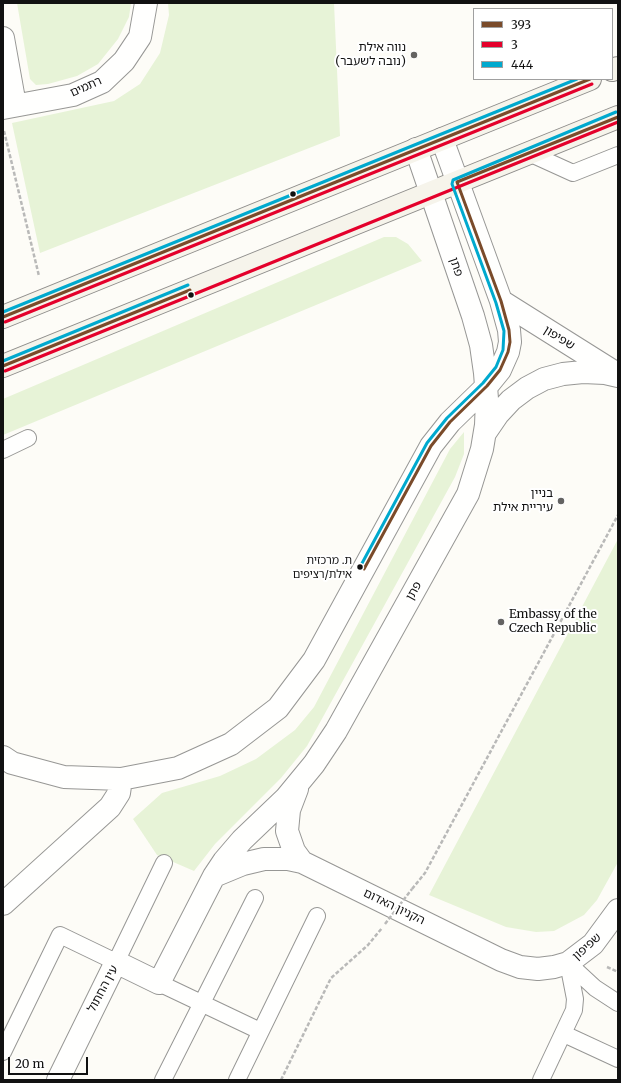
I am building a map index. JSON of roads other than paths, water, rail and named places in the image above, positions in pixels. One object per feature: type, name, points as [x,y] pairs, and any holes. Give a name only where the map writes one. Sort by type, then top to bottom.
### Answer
[{"type":"main road","points":[[3,317],[588,80]]},
{"type":"main road","points":[[3,366],[618,117]]},
{"type":"street","name":"רתמים","points":[[9,106],[73,95],[102,82],[124,61],[140,37],[146,3]]},
{"type":"street","points":[[3,38],[9,106]]},
{"type":"street","points":[[3,757],[12,763],[64,777],[121,779],[178,768],[231,744],[278,708],[314,660],[431,446],[450,422],[487,386],[504,363],[510,342],[509,330],[501,301],[442,139]]},
{"type":"street","name":"פתן","points":[[301,781],[336,731],[457,516],[476,472],[485,434],[487,386],[481,345],[473,316],[416,150]]},
{"type":"street","name":"שפיפון","points":[[501,301],[618,376]]},
{"type":"street","points":[[485,434],[498,414],[511,400],[527,388],[544,379],[563,374],[583,372],[605,373],[618,376]]},
{"type":"street","points":[[3,904],[110,806],[119,793],[121,779]]},
{"type":"street","points":[[301,781],[289,810],[287,830],[294,851],[302,862]]},
{"type":"street","points":[[159,983],[214,876],[236,846],[281,803],[301,781]]},
{"type":"street","points":[[214,876],[243,864],[264,859],[288,859],[302,862]]},
{"type":"street","name":"הקניון האדום","points":[[302,862],[501,960],[520,966],[538,969],[554,967],[568,962]]},
{"type":"street","name":"שפיפון","points":[[568,962],[593,944],[618,910]]},
{"type":"street","name":"עין החתול","points":[[58,1080],[116,962],[159,983]]},
{"type":"lane","points":[[529,153],[573,173],[618,155]]},
{"type":"lane","points":[[3,450],[28,438]]},
{"type":"lane","points":[[3,1052],[60,935],[116,962],[164,863]]},
{"type":"lane","points":[[163,1080],[254,898]]},
{"type":"lane","points":[[237,1080],[317,916]]},
{"type":"lane","points":[[568,962],[595,988],[618,1003]]},
{"type":"lane","points":[[541,1080],[574,1010],[575,998],[568,962]]},
{"type":"lane","points":[[159,983],[260,1031]]},
{"type":"lane","points":[[564,1034],[618,1059]]},
{"type":"place","name":"נווה אילת (נובה לשעבר)","points":[[414,55]]},
{"type":"place","name":"בניין עיריית אילת","points":[[561,501]]},
{"type":"place","name":"ת. מרכזית אילת/רציפים","points":[[360,567]]},
{"type":"place","name":"Embassy of the Czech Republic","points":[[501,622]]}]
